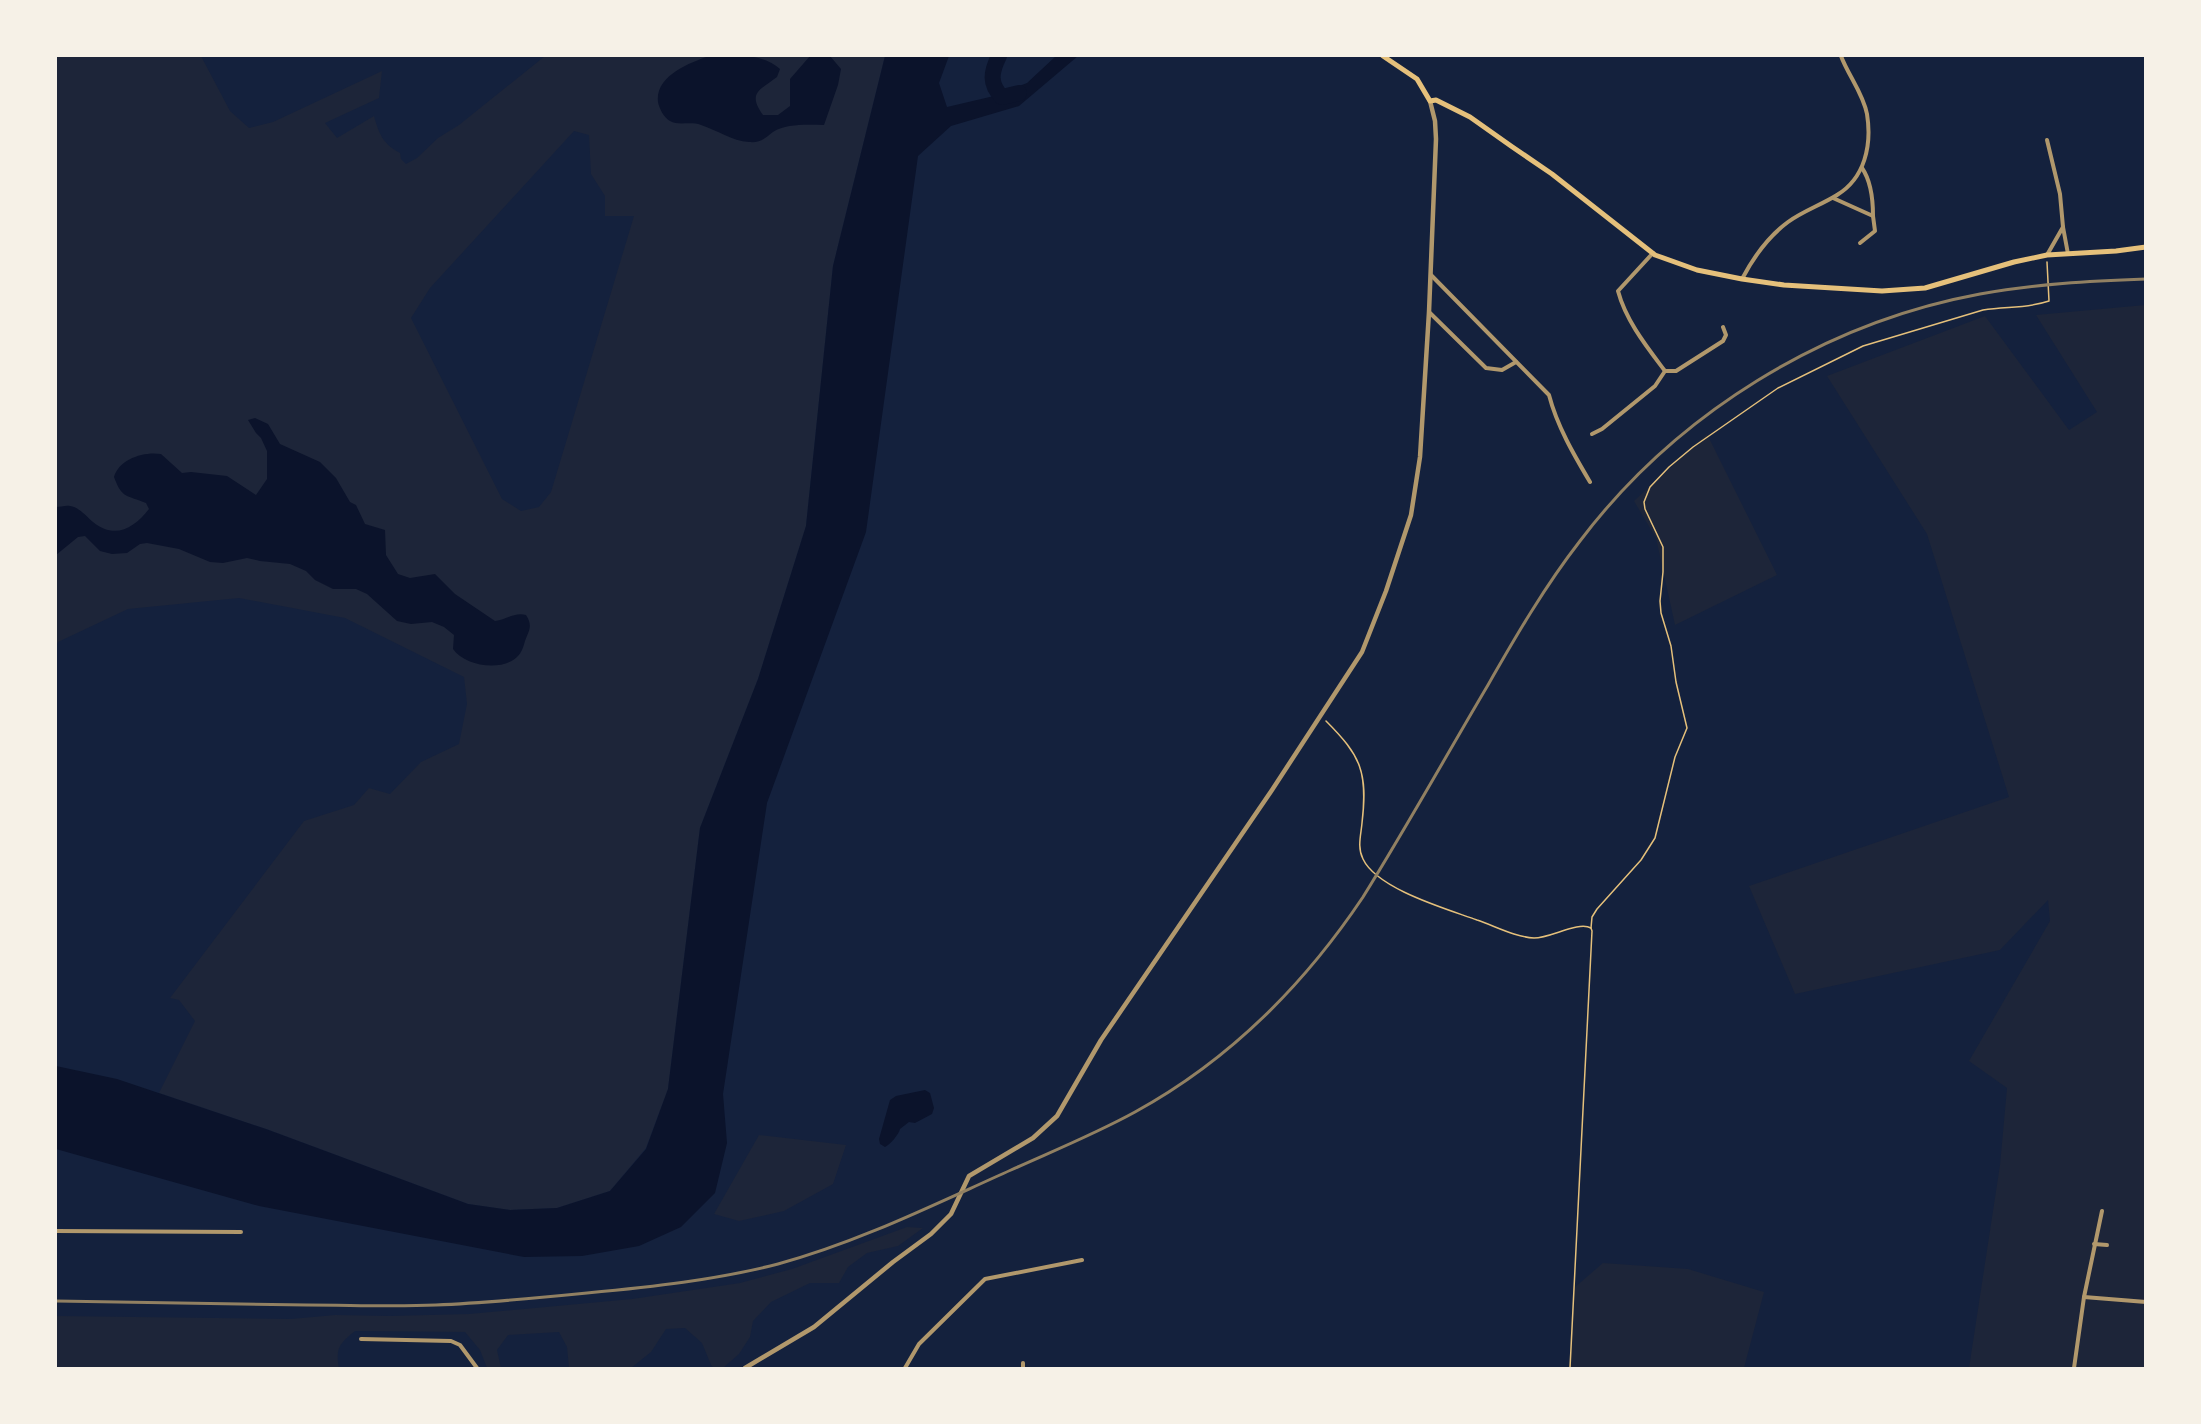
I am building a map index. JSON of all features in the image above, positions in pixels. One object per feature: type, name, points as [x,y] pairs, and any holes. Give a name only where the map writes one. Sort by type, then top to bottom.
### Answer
[{"type":"main road","points":[[1383,56],[1417,79],[1430,100],[1436,100],[1470,117],[1552,174],[1653,253],[1697,270],[1784,285],[1882,291],[1925,288],[2014,262],[2047,255],[2145,247]]},
{"type":"street","points":[[1742,279],[1771,236],[1789,221],[1833,197],[1852,182],[1862,167],[1868,144],[1867,113],[1841,56]]},
{"type":"street","points":[[745,1368],[814,1327],[931,1234],[951,1214],[969,1176],[1033,1138],[1058,1116],[1101,1040],[1321,717],[1362,652],[1386,591],[1411,515],[1420,457],[1436,139],[1430,100]]},
{"type":"street","points":[[2047,140],[2060,194],[2068,254]]},
{"type":"street","points":[[1860,243],[1875,231],[1873,200],[1862,167]]},
{"type":"street","points":[[1833,197],[1873,216]]},
{"type":"street","points":[[2047,255],[2063,227]]},
{"type":"street","points":[[1653,253],[1618,291],[1643,342],[1665,371]]},
{"type":"street","points":[[1430,274],[1549,395],[1553,410],[1571,450],[1590,482]]},
{"type":"street","points":[[1429,312],[1486,368],[1502,370],[1516,362]]},
{"type":"street","points":[[1665,371],[1676,371],[1723,341],[1726,335],[1724,327]]},
{"type":"street","points":[[1592,434],[1655,386],[1665,371]]},
{"type":"street","points":[[2079,1368],[2074,1368],[2084,1297],[2102,1211]]},
{"type":"street","points":[[56,1231],[241,1232]]},
{"type":"street","points":[[2094,1244],[2108,1245]]},
{"type":"street","points":[[905,1368],[919,1344],[984,1280],[1082,1260]]},
{"type":"street","points":[[2084,1297],[2145,1302]]},
{"type":"street","points":[[361,1339],[451,1341],[460,1345],[477,1368]]},
{"type":"path","points":[[1570,1368],[1593,936],[1592,917],[1641,860],[1655,838],[1675,757],[1687,728],[1676,682],[1671,646],[1661,613],[1663,548],[1645,509],[1644,502],[1650,488],[1669,467],[1693,447],[1756,402],[1778,388],[1863,346],[1983,310],[2019,308],[2049,301],[2047,255]]},
{"type":"path","points":[[1321,717],[1348,743],[1360,765],[1364,796],[1359,848],[1364,862],[1376,875],[1418,899],[1518,935],[1544,937],[1583,925],[1591,928]]},
{"type":"shaded area","points":[[56,56],[201,56],[230,111],[249,128],[273,122],[382,71],[379,98],[325,123],[337,138],[374,116],[383,138],[389,146],[400,153],[401,159],[406,164],[417,158],[438,138],[459,125],[545,56],[885,56],[833,266],[806,526],[758,679],[700,828],[668,1089],[646,1148],[610,1191],[557,1208],[510,1210],[468,1204],[266,1129],[159,1093],[195,1021],[179,1000],[170,998],[304,821],[354,805],[369,788],[390,794],[421,762],[459,744],[467,704],[464,677],[345,618],[239,598],[128,609],[58,642],[56,647]],"holes":[[[574,131],[589,135],[591,174],[605,196],[605,216],[634,216],[551,492],[539,507],[521,511],[502,499],[411,318],[430,288]]]},
{"type":"shaded area","points":[[709,56],[755,57],[780,69],[777,77],[761,89],[756,97],[758,108],[763,115],[778,115],[790,106],[790,79],[810,56],[830,56],[841,69],[824,125],[785,127],[760,141],[749,142],[737,140],[697,124],[670,121],[659,107],[659,93],[662,85],[683,67]]},
{"type":"shaded area","points":[[885,56],[949,56],[939,83],[947,107],[994,96],[1027,83],[1056,56],[1078,56],[1019,106],[951,126],[918,156],[866,532],[767,803],[723,1094],[727,1143],[715,1193],[681,1227],[639,1246],[582,1256],[524,1257],[259,1206],[56,1149],[56,1066],[117,1079],[266,1129],[468,1204],[510,1210],[557,1208],[610,1191],[646,1149],[668,1089],[700,828],[758,679],[806,526],[833,266]]},
{"type":"shaded area","points":[[2145,305],[2145,1368],[1969,1368],[2000,1165],[2007,1088],[1969,1061],[2050,921],[2048,900],[2000,950],[1795,994],[1749,886],[2009,797],[1927,534],[1827,376],[1985,316],[2069,430],[2097,412],[2036,315]]},
{"type":"shaded area","points":[[255,418],[268,424],[280,444],[320,462],[336,478],[350,502],[356,505],[365,524],[385,530],[386,555],[398,574],[410,578],[435,574],[455,594],[495,621],[526,615],[530,628],[519,655],[510,662],[493,666],[466,660],[453,649],[454,635],[444,627],[432,622],[411,624],[397,621],[367,594],[356,589],[333,589],[315,580],[306,571],[290,564],[247,558],[223,563],[210,562],[179,549],[147,543],[140,544],[127,553],[112,554],[100,551],[85,536],[78,537],[56,555],[56,507],[73,507],[101,527],[116,531],[137,522],[149,509],[146,503],[123,493],[114,477],[121,465],[140,455],[161,454],[182,473],[227,476],[256,495],[267,479],[267,451],[248,420]]},
{"type":"shaded area","points":[[1707,434],[1777,575],[1675,625],[1656,538],[1634,501]]},
{"type":"shaded area","points":[[925,1090],[930,1093],[934,1108],[932,1114],[915,1123],[909,1122],[900,1129],[887,1146],[880,1144],[879,1139],[890,1100],[896,1096]]},
{"type":"shaded area","points":[[759,1135],[846,1145],[833,1184],[784,1211],[739,1221],[714,1214]]},
{"type":"shaded area","points":[[907,1227],[923,1228],[898,1246],[867,1253],[848,1267],[839,1283],[810,1283],[771,1302],[753,1321],[750,1337],[739,1354],[723,1368],[714,1368],[711,1365],[702,1343],[685,1328],[666,1329],[651,1352],[631,1368],[569,1368],[567,1347],[559,1332],[508,1335],[497,1350],[501,1368],[487,1368],[480,1350],[465,1332],[355,1331],[340,1346],[339,1368],[56,1368],[56,1316],[291,1319],[335,1315],[469,1314],[632,1299],[740,1283],[792,1269]]},
{"type":"shaded area","points":[[1603,1263],[1688,1269],[1764,1292],[1744,1368],[1570,1368],[1574,1288]]},
{"type":"waterway","points":[[999,56],[993,73],[995,87],[1002,97],[1019,93]]},
{"type":"railway","points":[[56,1301],[420,1306],[531,1298],[707,1279],[778,1264],[867,1234],[1105,1128],[1169,1092],[1202,1069],[1262,1018],[1316,961],[1363,897],[1520,630],[1567,558],[1618,495],[1661,453],[1707,415],[1757,381],[1810,351],[1865,327],[1922,308],[1980,294],[2021,288],[2146,279]]}]
